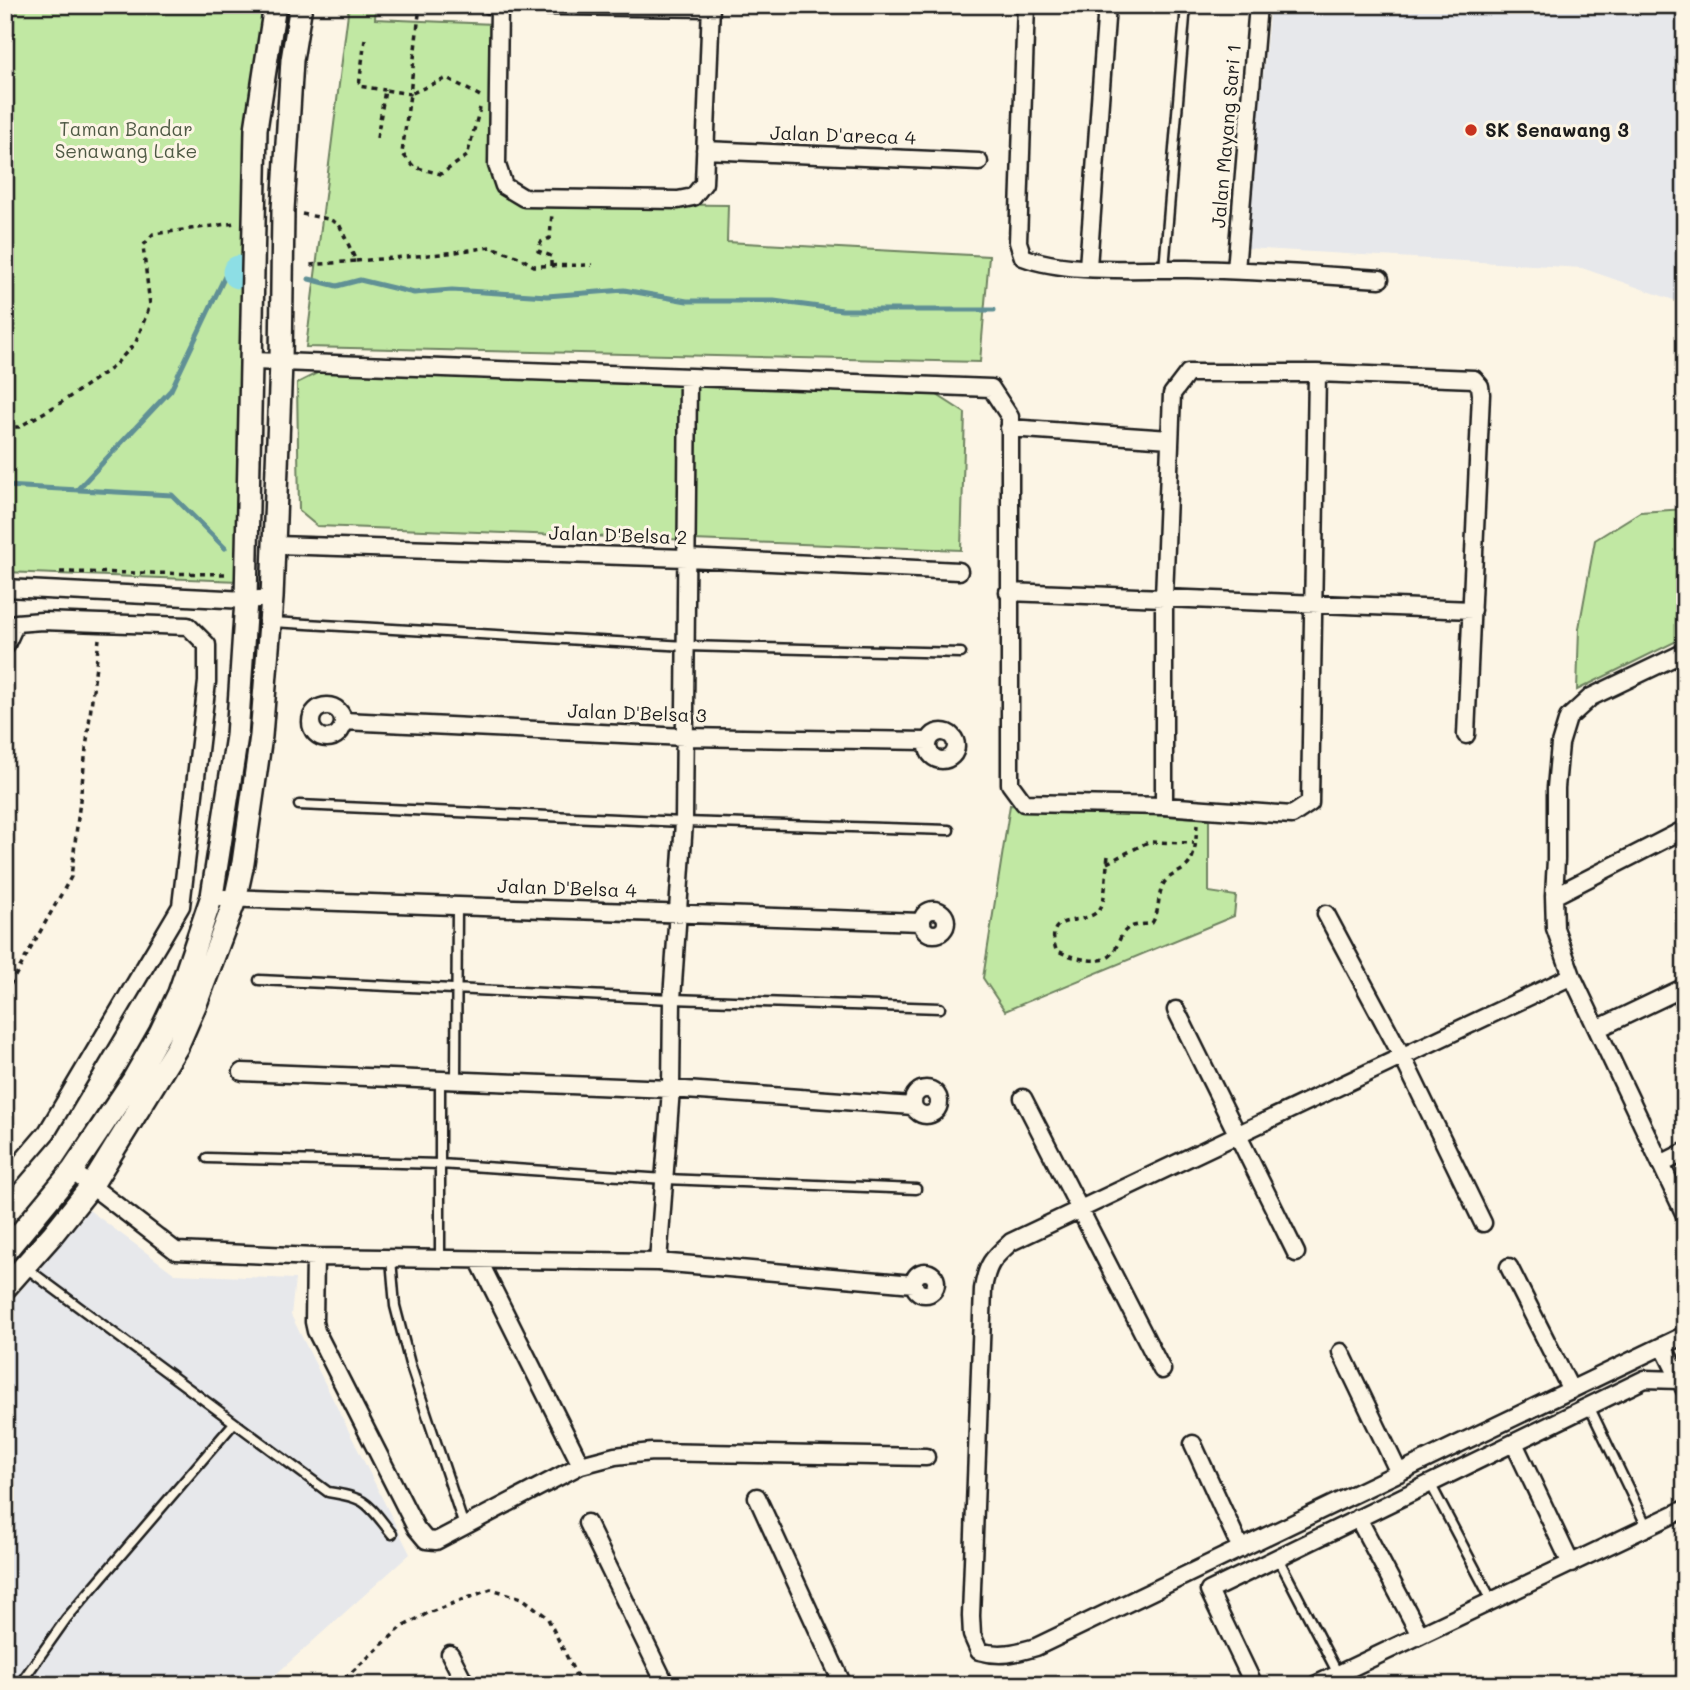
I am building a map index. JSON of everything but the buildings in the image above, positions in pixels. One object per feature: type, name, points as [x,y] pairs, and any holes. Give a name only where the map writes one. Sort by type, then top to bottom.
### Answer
[{"type":"street","points":[[5,1252],[72,1171],[133,1080],[179,993],[212,896],[237,736],[247,600],[256,129],[275,5]]},
{"type":"street","points":[[5,1288],[92,1185],[177,1047],[234,900],[243,863],[261,736],[276,545],[283,210],[292,60],[302,5]]},
{"type":"street","points":[[490,5],[711,7],[704,183],[693,197],[678,201],[524,198],[504,186],[497,165],[490,97],[499,6]]},
{"type":"street","points":[[1026,5],[1018,242],[1023,257],[1041,264],[1088,267],[1236,270],[1380,279]]},
{"type":"street","points":[[1088,267],[1107,5]]},
{"type":"street","name":"Jalan Mayang Sari 1","points":[[1236,270],[1258,5]]},
{"type":"street","name":"Jalan D'areca 4","points":[[705,150],[979,162]]},
{"type":"street","points":[[253,361],[992,388],[1010,417],[1010,784],[1024,803],[1164,806],[1292,816],[1310,803],[1317,373]]},
{"type":"street","points":[[1164,806],[1164,597],[1172,394],[1188,373],[1317,373],[1474,379],[1480,386],[1466,735]]},
{"type":"street","points":[[658,1262],[671,1089],[672,999],[684,822],[688,378]]},
{"type":"street","points":[[1009,428],[1170,439]]},
{"type":"street","name":"Jalan D'Belsa 2","points":[[276,545],[686,558],[959,571]]},
{"type":"street","points":[[5,587],[247,600],[272,598]]},
{"type":"street","points":[[1008,592],[1472,610]]},
{"type":"street","points":[[5,647],[16,623],[188,626],[207,645],[207,682],[181,906],[47,1132],[5,1181]]},
{"type":"street","points":[[1685,652],[1591,697],[1568,718],[1560,744],[1556,788],[1554,896],[1555,928],[1572,976],[1685,1215]]},
{"type":"street","name":"Jalan D'Belsa 3","points":[[344,721],[685,737],[928,741]]},
{"type":"street","points":[[1554,896],[1685,830]]},
{"type":"street","name":"Jalan D'Belsa 4","points":[[212,896],[234,900],[457,904],[921,922]]},
{"type":"street","points":[[1326,914],[1402,1056],[1483,1223]]},
{"type":"street","points":[[1572,976],[1011,1242],[987,1267],[983,1289],[972,1635],[979,1651],[991,1654],[1011,1654],[1036,1647],[1685,1335]]},
{"type":"street","points":[[1597,1029],[1685,987]]},
{"type":"street","points":[[1176,1010],[1296,1252]]},
{"type":"street","points":[[242,1072],[671,1089],[913,1105]]},
{"type":"street","points":[[1023,1098],[1161,1370]]},
{"type":"street","points":[[1661,1164],[1685,1153]]},
{"type":"street","points":[[72,1171],[176,1251],[391,1259],[658,1262],[914,1284]]},
{"type":"street","points":[[315,1257],[316,1331],[416,1528],[426,1540],[436,1541],[581,1465],[615,1456],[652,1452],[926,1457]]},
{"type":"street","points":[[479,1261],[581,1465]]},
{"type":"street","points":[[1509,1267],[1571,1390]]},
{"type":"street","points":[[1663,1346],[1682,1385]]},
{"type":"street","points":[[1341,1352],[1399,1473]]},
{"type":"street","points":[[1254,1685],[1209,1591],[1645,1378],[1682,1385]]},
{"type":"street","points":[[1514,1443],[1571,1564]]},
{"type":"street","points":[[1193,1444],[1241,1549]]},
{"type":"street","points":[[757,1497],[843,1685]]},
{"type":"street","points":[[1315,1685],[1685,1509]]},
{"type":"street","points":[[1358,1518],[1420,1635]]},
{"type":"street","points":[[587,1523],[666,1685]]},
{"type":"street","points":[[450,1654],[466,1685]]},
{"type":"lane","points":[[1164,269],[1186,5]]},
{"type":"lane","points":[[269,622],[686,646],[961,653]]},
{"type":"lane","points":[[299,805],[684,822],[949,830]]},
{"type":"lane","points":[[456,1080],[457,904]]},
{"type":"lane","points":[[259,980],[940,1008]]},
{"type":"lane","points":[[439,1080],[440,1258]]},
{"type":"lane","points":[[207,1158],[440,1164],[665,1179],[916,1189]]},
{"type":"lane","points":[[391,1259],[394,1306],[410,1364],[464,1526]]},
{"type":"lane","points":[[25,1267],[328,1492],[355,1496],[367,1503],[392,1534]]},
{"type":"lane","points":[[1590,1406],[1647,1527]]},
{"type":"lane","points":[[20,1684],[66,1619],[234,1423]]},
{"type":"lane","points":[[1430,1483],[1492,1601]]},
{"type":"lane","points":[[1278,1558],[1338,1674]]},
{"type":"path","points":[[365,39],[359,86],[410,94],[447,78],[490,97],[467,156],[441,174],[414,167],[402,153],[410,94],[421,5]]},
{"type":"path","points":[[377,138],[385,90]]},
{"type":"path","points":[[551,266],[551,256],[538,251],[541,242],[550,238],[554,198]]},
{"type":"path","points":[[283,210],[328,219],[339,224],[356,261]]},
{"type":"path","points":[[5,427],[19,427],[62,401],[113,367],[136,342],[150,305],[144,246],[153,234],[254,221]]},
{"type":"path","points":[[310,265],[442,254],[491,247],[519,257],[534,266],[592,265]]},
{"type":"path","points":[[47,572],[229,574]]},
{"type":"path","points":[[5,995],[71,877],[100,623]]},
{"type":"path","points":[[1108,856],[1101,907],[1091,916],[1068,920],[1057,927],[1052,938],[1056,950],[1067,956],[1103,960],[1112,955],[1125,930],[1133,925],[1152,923],[1158,915],[1162,886],[1168,877],[1183,870],[1192,860],[1199,809]]},
{"type":"path","points":[[1107,863],[1148,842],[1195,844]]},
{"type":"path","points":[[337,1685],[402,1627],[428,1613],[491,1589],[522,1598],[547,1618],[581,1685]]},
{"type":"shaded area","name":"SK Senawang 3","points":[[1270,5],[1538,5],[1685,12],[1685,304],[1582,268],[1246,248]]},
{"type":"shaded area","points":[[89,1210],[175,1274],[295,1279],[291,1315],[410,1554],[264,1685],[13,1685],[5,1678],[5,1309]]},
{"type":"green space","name":"Taman Bandar Senawang Lake","points":[[265,5],[239,581],[5,572],[5,6]]},
{"type":"green space","points":[[349,5],[376,5],[375,19],[494,24],[492,178],[511,198],[538,203],[728,205],[727,242],[989,256],[980,362],[306,347]]},
{"type":"green space","points":[[325,369],[937,395],[965,413],[961,550],[317,526],[299,511],[297,383]]},
{"type":"green space","points":[[1685,509],[1685,637],[1577,690],[1579,628],[1595,540],[1640,512]]},
{"type":"green space","points":[[1010,805],[1209,819],[1209,892],[1236,896],[1234,916],[1005,1011],[983,978]]},
{"type":"waterway","points":[[77,490],[171,390],[227,272],[239,272]]},
{"type":"waterway","points":[[309,279],[337,286],[360,280],[414,293],[452,290],[547,296],[624,290],[687,301],[774,301],[842,310],[994,310]]},
{"type":"waterway","points":[[5,486],[172,495],[225,548]]},
{"type":"place","name":"SK Senawang 3","points":[[1471,130]]}]
